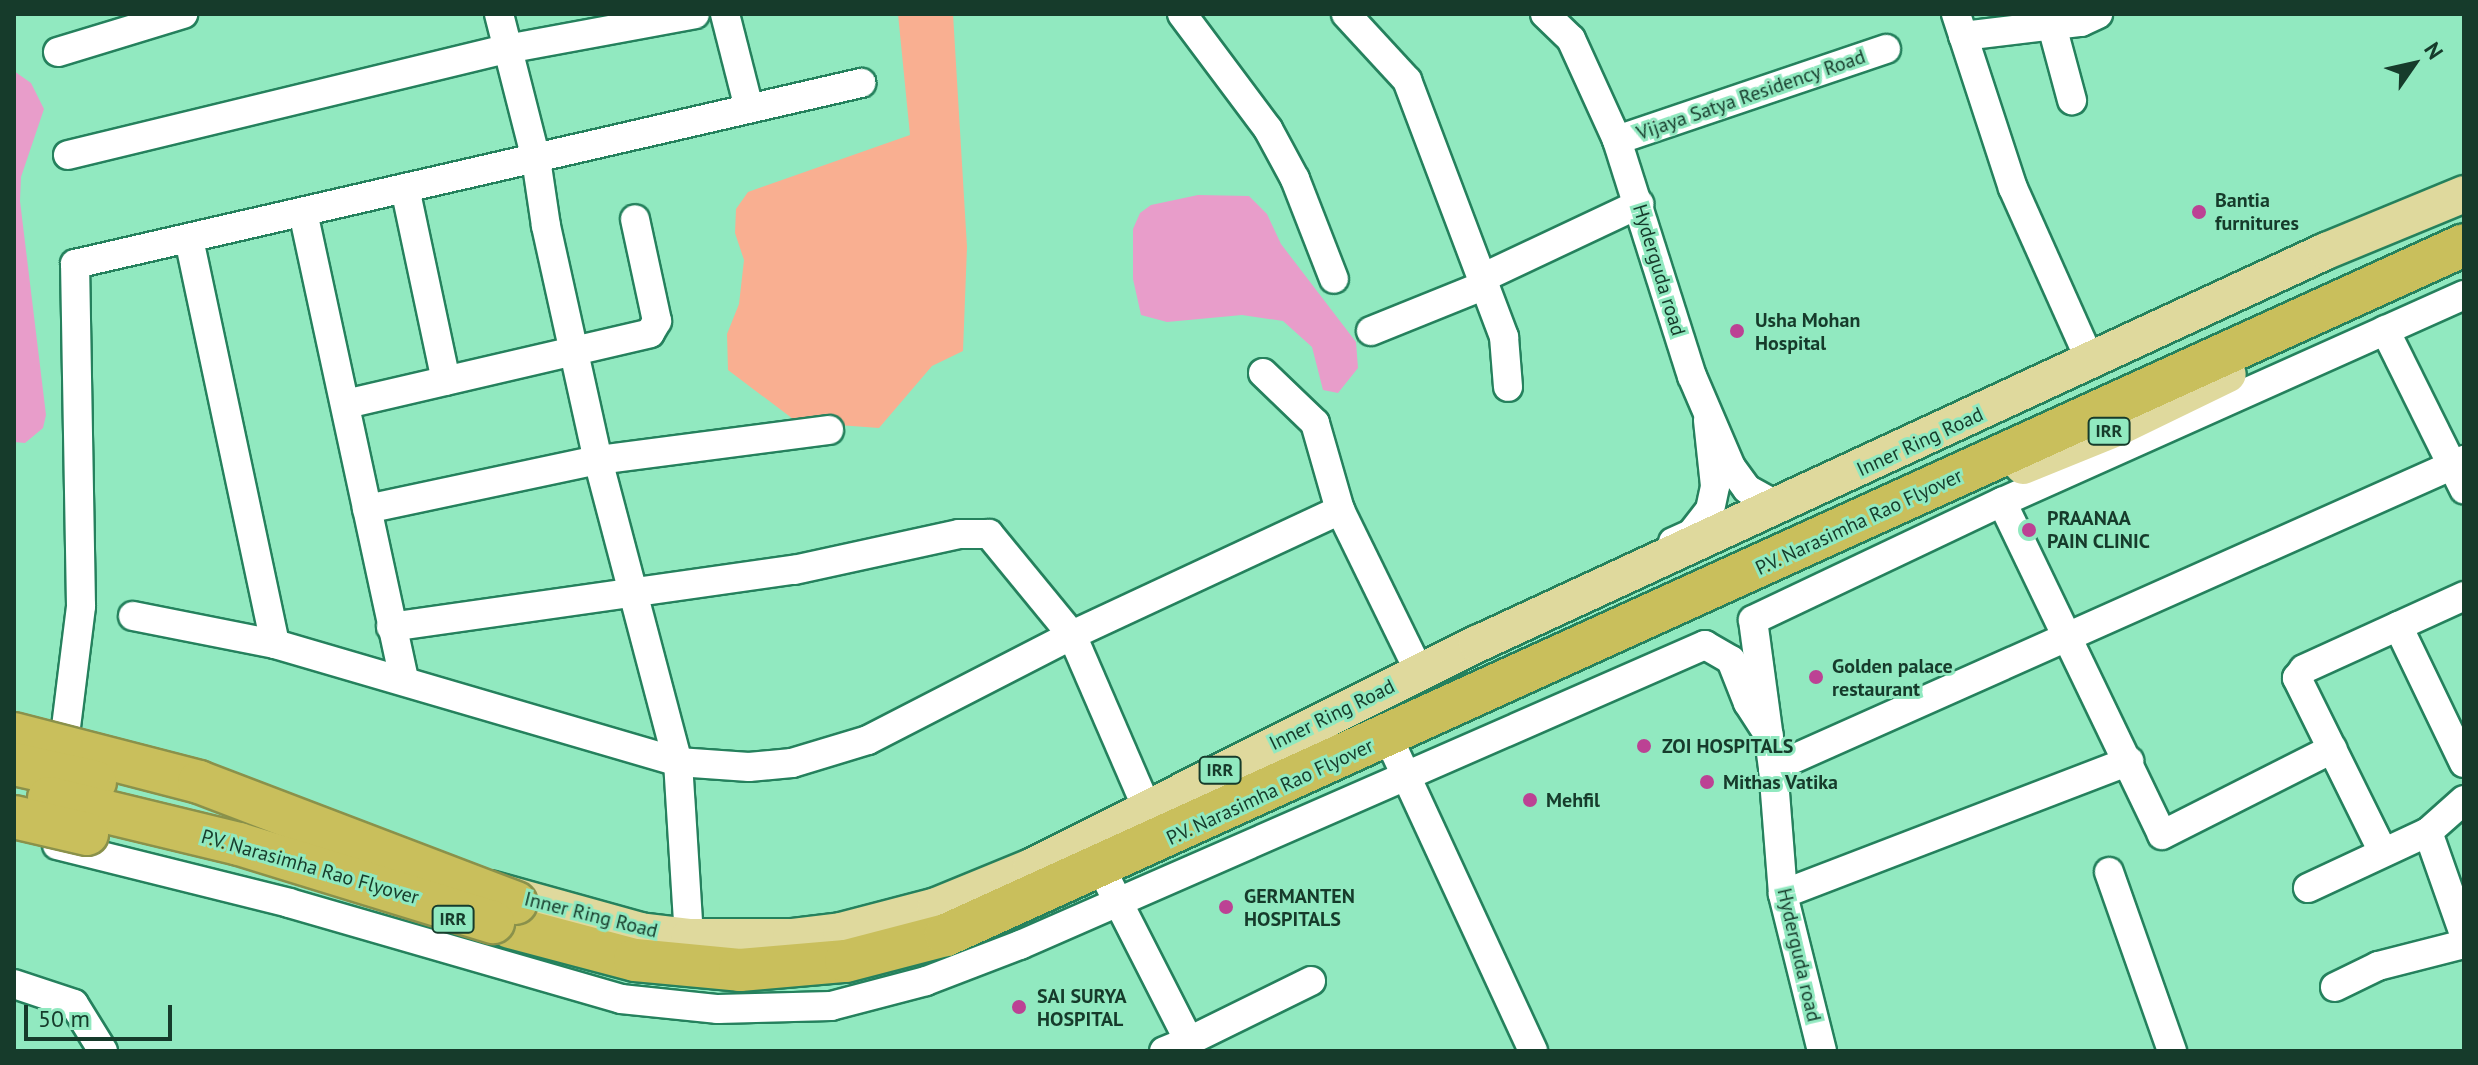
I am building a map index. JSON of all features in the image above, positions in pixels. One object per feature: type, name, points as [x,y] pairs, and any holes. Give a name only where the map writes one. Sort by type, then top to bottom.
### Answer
[{"type":"highway","name":"P.V. Narasimha Rao Flyover","points":[[14,794],[239,844],[512,916],[639,936],[741,944],[841,936],[937,911],[2464,222]]},
{"type":"highway","name":"P.V. Narasimha Rao Flyover","points":[[14,762],[243,820],[635,960],[740,970],[846,961],[946,935],[2464,245]]},
{"type":"highway","points":[[14,734],[199,782],[512,916]]},
{"type":"highway","points":[[14,817],[512,916]]},
{"type":"main road","name":"Inner Ring Road","points":[[512,916],[689,937],[791,937],[888,921],[1031,867],[1143,799],[1789,503],[2259,283],[2464,194]]},
{"type":"main road","name":"IRR","points":[[512,916],[636,973],[796,982],[899,963],[1112,890],[1401,763],[1990,480],[2117,428],[2464,262]]},
{"type":"street","points":[[58,52],[183,14]]},
{"type":"street","points":[[499,14],[536,159],[598,460],[678,762],[689,937]]},
{"type":"street","points":[[68,155],[507,49],[695,14]]},
{"type":"street","points":[[725,14],[749,108]]},
{"type":"street","points":[[1182,14],[1268,129],[1295,179],[1334,279]]},
{"type":"street","points":[[1346,14],[1407,80],[1504,337],[1508,387]]},
{"type":"street","name":"Hyderguda road","points":[[1545,14],[1576,27],[1639,204],[1708,420],[1747,489],[1772,503],[1789,503]]},
{"type":"street","points":[[2091,362],[2013,188],[1960,25],[2052,26],[2098,14]]},
{"type":"street","points":[[2052,26],[2072,100]]},
{"type":"street","name":"Vijaya Satya Residency Road","points":[[1617,140],[1886,49]]},
{"type":"street","points":[[66,727],[81,606],[75,264],[861,83]]},
{"type":"street","points":[[2259,283],[2280,257],[2464,176]]},
{"type":"street","points":[[405,188],[446,381]]},
{"type":"street","points":[[1371,331],[1483,282],[1639,204]]},
{"type":"street","points":[[303,212],[404,681]]},
{"type":"street","points":[[346,404],[656,328],[635,219]]},
{"type":"street","points":[[189,239],[275,644]]},
{"type":"street","points":[[2332,749],[2164,842],[2129,761],[2002,502],[2464,295]]},
{"type":"street","points":[[1773,768],[2460,472],[2385,330]]},
{"type":"street","points":[[1263,373],[1315,423],[1340,510],[1414,661]]},
{"type":"street","points":[[391,627],[634,590],[794,570],[977,532],[996,541],[1072,635],[1143,799],[1414,661],[1691,534],[1710,510],[1715,486],[1708,420]]},
{"type":"street","points":[[367,509],[598,460],[829,430]]},
{"type":"street","name":"Hyderguda road","points":[[1822,1051],[1783,894],[1773,768],[1753,620],[2002,502]]},
{"type":"street","points":[[133,616],[275,644],[678,762],[749,767],[792,763],[868,740],[1072,635],[1340,510]]},
{"type":"street","points":[[2382,850],[2297,678],[2304,669],[2464,596]]},
{"type":"street","points":[[2398,626],[2464,763]]},
{"type":"street","points":[[1533,1051],[1401,763],[1705,645],[1731,660],[1748,703],[1769,735]]},
{"type":"street","points":[[14,714],[196,762]]},
{"type":"street","points":[[1783,894],[2129,761]]},
{"type":"street","points":[[2308,888],[2382,850],[2428,832],[2464,800]]},
{"type":"street","points":[[2428,832],[2464,934]]},
{"type":"street","points":[[14,834],[289,903],[568,987],[621,999],[718,1009],[831,1006],[871,997],[986,959],[1112,890],[1176,1046],[1311,981]]},
{"type":"street","points":[[2109,872],[2172,1051]]},
{"type":"street","points":[[2335,987],[2378,966],[2464,944]]},
{"type":"street","points":[[14,984],[74,1004],[103,1051]]},
{"type":"shaded area","points":[[898,14],[953,14],[967,247],[963,351],[932,366],[879,428],[797,422],[728,370],[727,334],[739,304],[744,260],[735,233],[736,209],[748,192],[910,135]]},
{"type":"shaded area","points":[[14,71],[31,83],[44,109],[21,177],[20,201],[46,415],[43,428],[25,443],[14,442]]},
{"type":"shaded area","points":[[1198,195],[1249,196],[1267,214],[1281,244],[1356,342],[1358,368],[1338,393],[1323,390],[1312,347],[1283,321],[1242,315],[1167,322],[1141,315],[1133,279],[1133,229],[1140,213],[1151,205]]},
{"type":"place","name":"Bantia furnitures","points":[[2199,212]]},
{"type":"place","name":"Usha Mohan Hospital","points":[[1737,331]]},
{"type":"place","name":"PRAANAA PAIN CLINIC","points":[[2029,530]]},
{"type":"place","name":"Golden palace restaurant","points":[[1816,677]]},
{"type":"place","name":"ZOI HOSPITALS","points":[[1644,746]]},
{"type":"place","name":"Mithas Vatika","points":[[1707,782]]},
{"type":"place","name":"Mehfil","points":[[1530,800]]},
{"type":"place","name":"GERMANTEN HOSPITALS","points":[[1226,907]]},
{"type":"place","name":"SAI SURYA HOSPITAL","points":[[1019,1007]]}]
